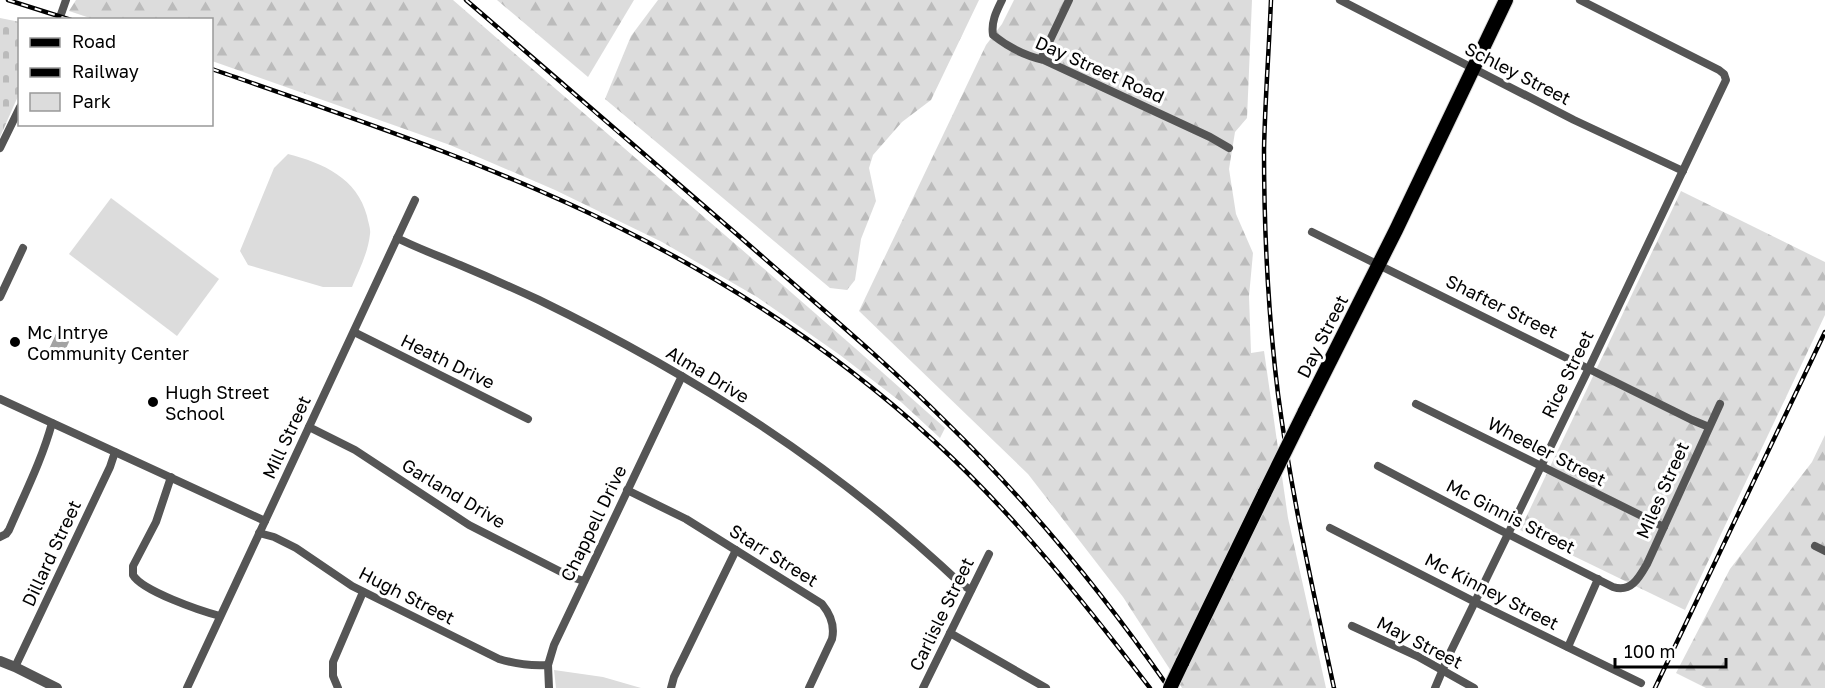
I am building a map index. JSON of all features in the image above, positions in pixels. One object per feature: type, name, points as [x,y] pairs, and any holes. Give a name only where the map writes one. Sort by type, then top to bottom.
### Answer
[{"type":"main road","name":"Day Street","points":[[1170,688],[1506,0]]},
{"type":"street","points":[[60,18],[66,0]]},
{"type":"street","name":"Day Street Road","points":[[1002,0],[994,15],[993,35],[1004,44],[1210,137],[1229,148]]},
{"type":"street","points":[[1041,59],[1069,0]]},
{"type":"street","name":"Schley Street","points":[[1340,0],[1473,69],[1683,171]]},
{"type":"street","name":"Rice Street","points":[[1435,688],[1726,80],[1724,74],[1580,0]]},
{"type":"street","points":[[0,148],[18,110]]},
{"type":"street","name":"Mill Street","points":[[187,688],[415,200]]},
{"type":"street","name":"Shafter Street","points":[[1312,232],[1709,427]]},
{"type":"street","name":"Alma Drive","points":[[397,238],[536,299],[682,376],[753,420],[825,469],[891,521],[961,584],[971,590]]},
{"type":"street","points":[[0,297],[23,248]]},
{"type":"street","name":"Heath Drive","points":[[354,332],[528,419]]},
{"type":"street","name":"Chappell Drive","points":[[549,688],[548,665],[554,645],[682,376]]},
{"type":"street","points":[[0,399],[265,521]]},
{"type":"street","name":"Wheeler Street","points":[[1416,404],[1664,527]]},
{"type":"street","name":"Miles Street","points":[[1630,586],[1639,578],[1720,404]]},
{"type":"street","points":[[2,536],[9,530],[52,423]]},
{"type":"street","name":"Garland Drive","points":[[309,427],[355,450],[470,525],[571,577],[584,581]]},
{"type":"street","name":"Dillard Street","points":[[15,667],[115,452]]},
{"type":"street","name":"Mc Ginnis Street","points":[[1378,466],[1598,579],[1617,588],[1630,586]]},
{"type":"street","points":[[171,477],[156,522],[133,566],[132,573],[135,580],[149,589],[206,613],[220,616]]},
{"type":"street","name":"Starr Street","points":[[627,490],[686,519],[818,601],[827,610],[833,628],[832,639],[809,688]]},
{"type":"street","name":"Mc Kinney Street","points":[[1330,528],[1641,683]]},
{"type":"street","name":"Hugh Street","points":[[259,533],[274,537],[296,548],[363,592],[499,659],[512,663],[548,665]]},
{"type":"street","points":[[1815,546],[1825,551]]},
{"type":"street","points":[[671,688],[674,677],[736,550]]},
{"type":"street","name":"Carlisle Street","points":[[923,688],[989,554]]},
{"type":"street","points":[[1568,647],[1598,579]]},
{"type":"street","points":[[338,688],[333,676],[333,662],[363,592]]},
{"type":"street","name":"May Street","points":[[1352,626],[1417,656],[1474,688]]},
{"type":"street","points":[[950,633],[1046,688]]},
{"type":"street","points":[[0,661],[57,688]]},
{"type":"green space","points":[[76,0],[453,0],[945,428],[940,438],[901,402],[840,355],[757,297],[662,242],[555,190],[450,145],[213,61],[213,18],[90,18],[69,11]]},
{"type":"green space","points":[[497,0],[634,0],[588,77]]},
{"type":"green space","points":[[658,0],[979,0],[931,100],[902,122],[873,155],[869,168],[876,201],[861,239],[855,280],[847,290],[830,288],[605,99],[631,36]]},
{"type":"green space","points":[[1014,0],[1252,0],[1247,118],[1235,132],[1229,169],[1236,214],[1253,253],[1249,296],[1251,353],[1264,351],[1288,518],[1326,688],[1182,688],[1123,597],[1028,474],[859,311],[986,45],[1002,24]]},
{"type":"green space","points":[[0,18],[18,22],[18,96],[0,137]]},
{"type":"green space","points":[[288,154],[314,162],[337,174],[347,182],[362,203],[370,234],[365,255],[352,287],[323,287],[248,265],[240,251],[274,168]]},
{"type":"green space","points":[[1681,191],[1825,262],[1825,315],[1685,610],[1520,530]]},
{"type":"green space","points":[[111,198],[219,279],[177,336],[69,254]]},
{"type":"green space","points":[[1825,435],[1825,688],[1706,688],[1676,673],[1730,569],[1812,462]]},
{"type":"green space","points":[[554,670],[603,677],[641,688],[556,688]]},
{"type":"water","points":[[60,325],[74,331],[63,355],[49,349]]},
{"type":"railway","points":[[8,0],[65,18]]},
{"type":"railway","points":[[466,0],[844,328],[946,422],[1007,484],[1064,550],[1169,688]]},
{"type":"railway","points":[[1271,0],[1264,150],[1269,303],[1278,394],[1289,468],[1334,688]]},
{"type":"railway","points":[[213,69],[418,142],[570,204],[704,273],[784,323],[898,409],[964,469],[1047,560],[1150,688]]},
{"type":"railway","points":[[1655,688],[1825,332]]},
{"type":"place","name":"Mc Intrye Community Center","points":[[15,342]]},
{"type":"place","name":"Hugh Street School","points":[[153,402]]}]
